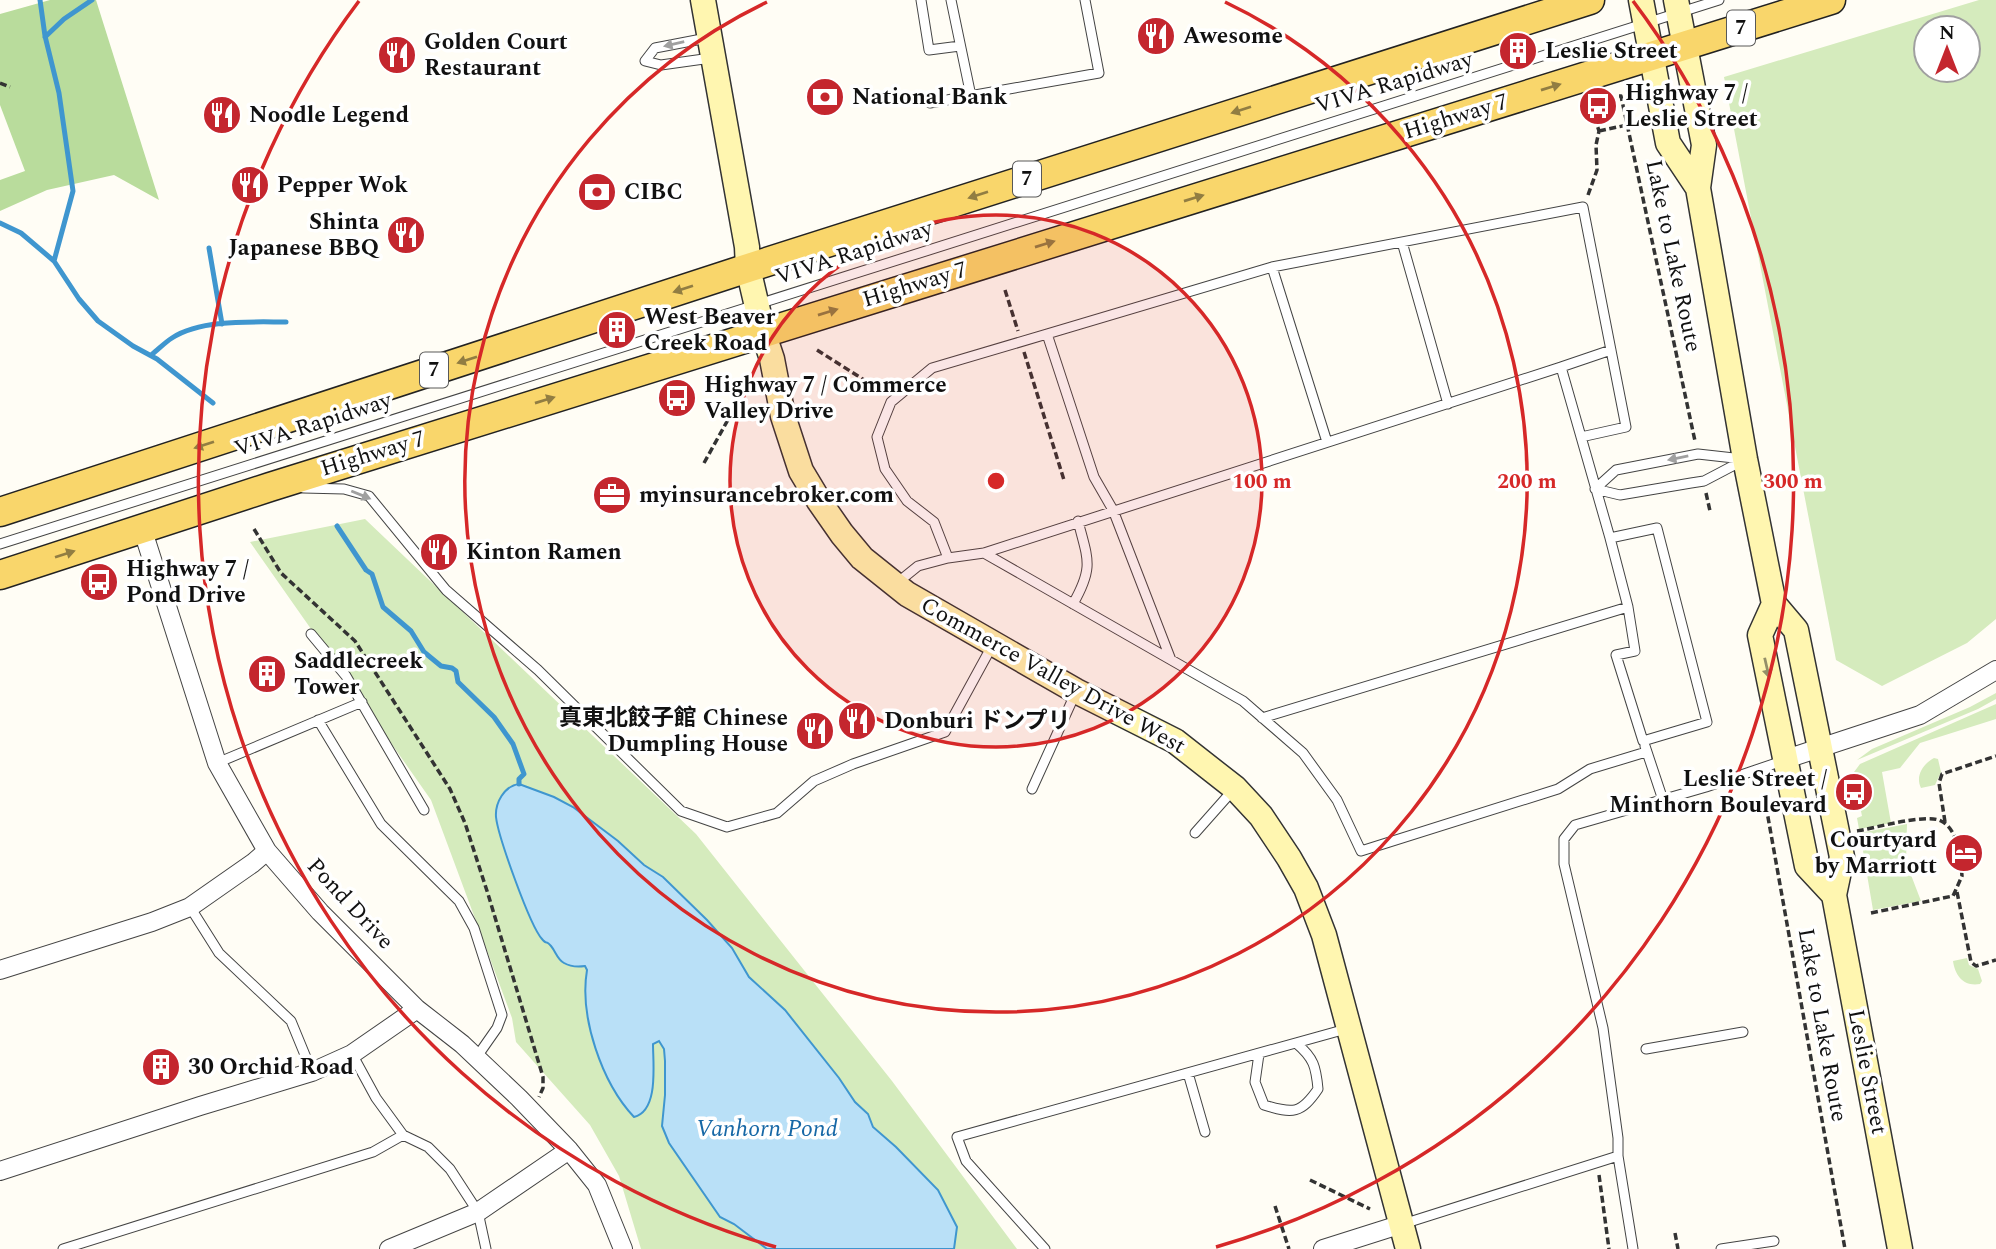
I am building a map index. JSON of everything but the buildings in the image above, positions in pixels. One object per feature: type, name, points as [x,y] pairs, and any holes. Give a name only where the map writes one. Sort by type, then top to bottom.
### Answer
[{"type":"main road","points":[[702,0],[747,247],[748,268],[758,305]]},
{"type":"main road","name":"7","points":[[0,512],[748,268],[1590,0]]},
{"type":"main road","name":"Highway 7","points":[[0,575],[763,332],[1831,0]]},
{"type":"main road","name":"Leslie Street","points":[[1677,7],[1704,145],[1698,188],[1745,459],[1774,604],[1796,630],[1842,857],[1834,895],[1900,1249]]},
{"type":"main road","name":"Leslie Street","points":[[1643,12],[1668,143],[1698,188]]},
{"type":"main road","name":"Commerce Valley Drive West","points":[[758,305],[783,416],[801,471],[819,502],[862,558],[894,586],[993,644],[1076,691],[1175,741],[1235,788],[1261,816],[1306,888],[1324,935],[1408,1249]]},
{"type":"main road","points":[[1774,604],[1760,635],[1807,866],[1834,895]]},
{"type":"street","name":"Pond Drive","points":[[142,528],[217,763],[267,850],[320,912],[417,1009],[476,1058],[569,1150],[597,1185],[623,1249]]},
{"type":"street","points":[[1786,759],[1920,715],[1996,670]]},
{"type":"street","points":[[0,970],[152,922],[190,907],[253,863],[267,850]]},
{"type":"street","points":[[0,1171],[200,1105],[312,1072],[352,1055],[417,1009]]},
{"type":"street","points":[[388,1249],[478,1212],[569,1150]]},
{"type":"street","points":[[1323,1249],[1402,1224]]},
{"type":"lane","points":[[921,0],[929,50],[960,47]]},
{"type":"lane","points":[[951,0],[971,96]]},
{"type":"lane","points":[[930,103],[1099,73],[1084,0]]},
{"type":"lane","name":"VIVA Rapidway","points":[[0,544],[758,305],[1643,12],[1719,0]]},
{"type":"lane","points":[[710,47],[661,65],[645,61],[656,48],[710,47]]},
{"type":"lane","points":[[948,558],[934,522],[907,502],[885,469],[877,438],[891,402],[932,368],[1272,267],[1583,207],[1626,426],[1581,437]]},
{"type":"lane","points":[[1402,242],[1448,404]]},
{"type":"lane","points":[[1272,267],[1327,442]]},
{"type":"lane","points":[[1047,334],[1094,477],[1113,510],[1171,660]]},
{"type":"lane","points":[[894,586],[918,566],[984,553],[1611,349]]},
{"type":"lane","points":[[1562,367],[1628,607],[1635,651],[1616,655],[1663,800]]},
{"type":"lane","points":[[1595,488],[1616,470],[1698,454],[1745,459]]},
{"type":"lane","points":[[1595,488],[1620,495],[1691,484],[1704,481],[1745,459]]},
{"type":"lane","points":[[270,487],[344,488],[369,496],[446,590],[538,670],[681,811],[727,827],[777,813],[814,781],[853,764],[945,732],[993,644]]},
{"type":"lane","points":[[1073,604],[1085,582],[1088,561],[1078,521]]},
{"type":"lane","points":[[1610,538],[1657,528],[1707,722],[1643,741]]},
{"type":"lane","points":[[984,553],[1243,701],[1303,753],[1332,792],[1361,851],[1558,789],[1590,769],[1646,752]]},
{"type":"lane","points":[[1262,718],[1628,607]]},
{"type":"lane","points":[[311,634],[346,676],[424,810]]},
{"type":"lane","points":[[1032,789],[1076,691]]},
{"type":"lane","points":[[217,763],[362,702]]},
{"type":"lane","points":[[318,720],[381,824],[459,901],[474,929],[502,1015],[497,1028],[476,1058]]},
{"type":"lane","points":[[1633,1249],[1618,1156],[1603,1028],[1564,864],[1564,839],[1575,825],[1706,788],[1786,759]]},
{"type":"lane","points":[[1195,834],[1235,788]]},
{"type":"lane","points":[[190,907],[219,953],[291,1021],[312,1072]]},
{"type":"lane","points":[[1045,1249],[966,1161],[957,1137],[1348,1028]]},
{"type":"lane","points":[[1646,1049],[1743,1032]]},
{"type":"lane","points":[[1259,1054],[1255,1082],[1264,1105],[1288,1112],[1306,1106],[1318,1089],[1315,1066],[1296,1043]]},
{"type":"lane","points":[[352,1055],[376,1098],[403,1135],[428,1147],[450,1169],[478,1212],[486,1249]]},
{"type":"lane","points":[[1188,1073],[1205,1132]]},
{"type":"lane","points":[[63,1249],[373,1152],[403,1135]]},
{"type":"lane","points":[[1402,1224],[1618,1156]]},
{"type":"lane","points":[[1721,1249],[1774,1241]]},
{"type":"path","points":[[0,83],[10,88]]},
{"type":"path","name":"Lake to Lake Route","points":[[1619,96],[1691,425]]},
{"type":"path","points":[[1583,207],[1597,170],[1596,145],[1599,131],[1590,103]]},
{"type":"path","points":[[1599,131],[1627,125]]},
{"type":"path","points":[[1005,290],[1064,480]]},
{"type":"path","points":[[817,349],[880,390]]},
{"type":"path","points":[[704,463],[745,389]]},
{"type":"path","points":[[1945,824],[1939,783],[1942,774],[1996,757]]},
{"type":"path","name":"Lake to Lake Route","points":[[1766,806],[1845,1249]]},
{"type":"path","points":[[1857,831],[1929,818],[1941,820],[1955,838]]},
{"type":"path","points":[[1871,913],[1953,896],[1962,876],[1961,864]]},
{"type":"path","points":[[1956,890],[1971,962],[1976,966],[1996,960]]},
{"type":"path","points":[[1597,1163],[1609,1249]]},
{"type":"path","points":[[1310,1180],[1370,1209]]},
{"type":"path","points":[[1275,1206],[1289,1249]]},
{"type":"path","points":[[1675,1233],[1678,1249]]},
{"type":"green space","points":[[50,0],[96,0],[159,200],[114,175],[47,190],[0,211],[0,180],[25,171],[0,105],[0,14]]},
{"type":"green space","points":[[1979,0],[1996,0],[1996,619],[1967,643],[1882,686],[1836,660],[1724,77],[1912,20],[1912,84],[1982,84],[1982,14],[1933,14]]},
{"type":"green space","points":[[365,519],[696,834],[892,1081],[1017,1249],[641,1249],[619,1176],[590,1125],[516,1042],[512,1018],[431,800],[250,542]]},
{"type":"green space","points":[[1996,693],[1996,699],[1978,709],[1857,760],[1872,749]]},
{"type":"green space","points":[[1996,704],[1996,719],[1920,743],[1900,768],[1882,772],[1891,823],[1859,829],[1857,818],[1862,816],[1856,787],[1851,788],[1851,776],[1860,764]]},
{"type":"green space","points":[[1934,758],[1938,759],[1941,772],[1935,785],[1921,788],[1921,771]]},
{"type":"green space","points":[[1907,824],[1906,862],[1921,901],[1873,910],[1860,833]]},
{"type":"green space","points":[[1967,958],[1969,965],[1978,969],[1982,981],[1980,984],[1965,982],[1956,971],[1953,961]]},
{"type":"water","name":"Vanhorn Pond","points":[[519,784],[573,807],[618,841],[644,865],[663,877],[707,920],[732,948],[749,977],[785,1010],[855,1102],[868,1114],[873,1127],[938,1190],[957,1227],[954,1249],[767,1249],[720,1217],[669,1143],[662,1126],[665,1061],[664,1049],[659,1041],[653,1044],[654,1074],[651,1097],[648,1106],[634,1117],[612,1086],[596,1048],[586,1008],[585,966],[572,966],[562,961],[542,939],[530,917],[508,861],[496,817],[502,796],[509,788]]},
{"type":"waterway","points":[[40,0],[45,36],[59,93],[73,191],[54,261]]},
{"type":"waterway","points":[[45,37],[64,19],[92,0]]},
{"type":"waterway","points":[[0,223],[21,233],[54,261],[79,299],[98,321],[157,359],[213,403]]},
{"type":"waterway","points":[[209,248],[222,324]]},
{"type":"waterway","points":[[151,355],[172,338],[197,327],[243,322],[286,322]]},
{"type":"waterway","points":[[337,526],[366,570],[372,574],[383,607],[411,631],[424,652],[441,666],[456,671],[458,682],[494,717],[513,744],[524,774],[519,779],[519,784]]},
{"type":"place","name":"Awesome","points":[[1156,36]]},
{"type":"place","name":"Leslie Street","points":[[1518,51]]},
{"type":"place","name":"Golden Court Restaurant","points":[[397,55]]},
{"type":"place","name":"National Bank","points":[[825,97]]},
{"type":"place","name":"Highway 7 / Leslie Street","points":[[1598,106]]},
{"type":"place","name":"Noodle Legend","points":[[222,115]]},
{"type":"place","name":"Pepper Wok","points":[[250,185]]},
{"type":"place","name":"CIBC","points":[[597,192]]},
{"type":"place","name":"Shinta Japanese BBQ","points":[[406,235]]},
{"type":"place","name":"West Beaver Creek Road","points":[[617,330]]},
{"type":"place","name":"Highway 7 / Commerce Valley Drive","points":[[677,398]]},
{"type":"place","name":"myinsurancebroker.com","points":[[612,495]]},
{"type":"place","name":"Kinton Ramen","points":[[439,552]]},
{"type":"place","name":"Highway 7 / Pond Drive","points":[[99,582]]},
{"type":"place","name":"Saddlecreek Tower","points":[[267,674]]},
{"type":"place","name":"Donburi ドンプリ","points":[[857,721]]},
{"type":"place","name":"真東北餃子館 Chinese Dumpling House","points":[[815,731]]},
{"type":"place","name":"Leslie Street / Minthorn Boulevard","points":[[1854,792]]},
{"type":"place","name":"Courtyard by Marriott","points":[[1964,853]]},
{"type":"place","name":"30 Orchid Road","points":[[161,1067]]}]
